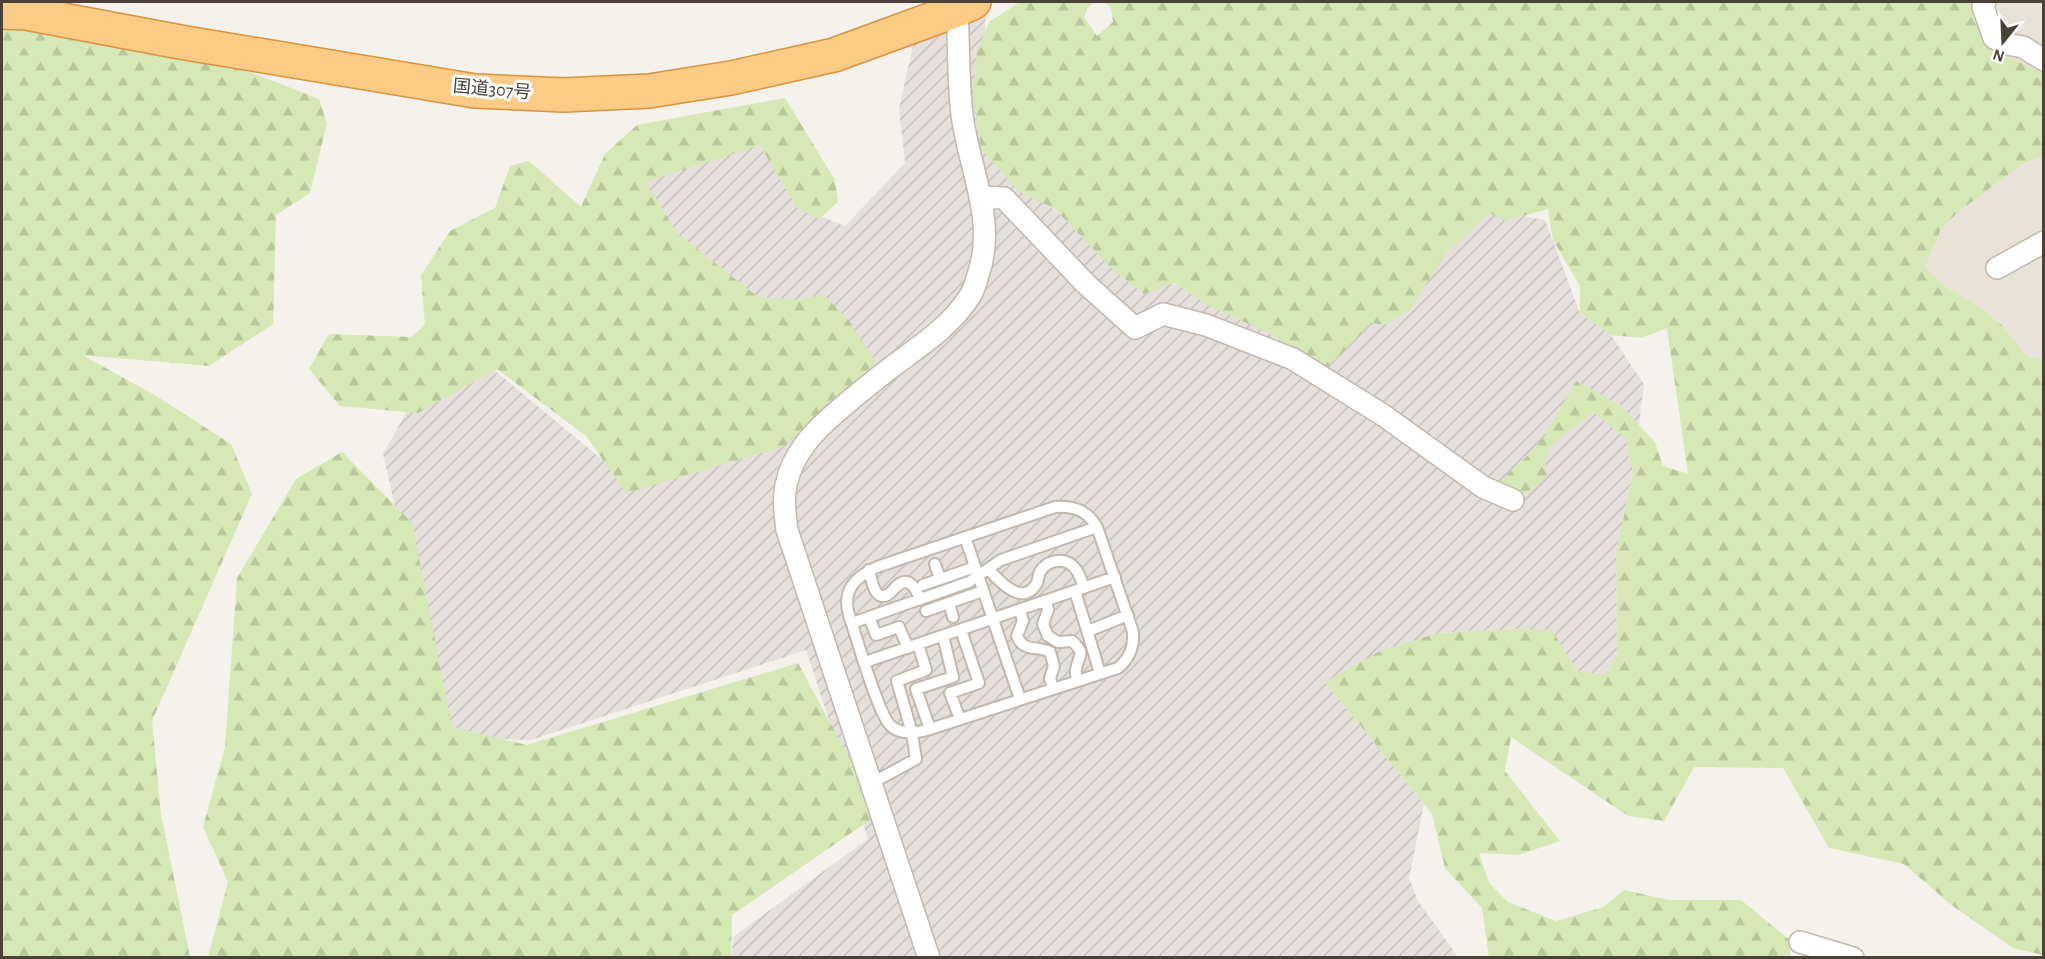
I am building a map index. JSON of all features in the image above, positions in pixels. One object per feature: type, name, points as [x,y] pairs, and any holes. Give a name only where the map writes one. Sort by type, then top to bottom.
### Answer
[{"type":"highway","name":"国道307号","points":[[2,12],[26,13],[180,42],[475,91],[564,95],[650,91],[732,78],[834,54],[966,6]]},
{"type":"street","points":[[1985,2],[1983,7],[1994,38],[2007,44],[2023,47],[2043,60]]},
{"type":"street","points":[[929,957],[787,530],[784,504],[786,485],[793,464],[802,446],[819,427],[870,383],[934,335],[971,295],[985,253],[986,228],[962,116],[966,6]]},
{"type":"street","points":[[980,197],[1004,198],[1086,284],[1135,328],[1163,314],[1206,325],[1293,359],[1383,416],[1483,487],[1512,500]]},
{"type":"street","points":[[1997,268],[2043,242]]},
{"type":"street","points":[[1800,942],[1853,957]]},
{"type":"lane","points":[[1055,507],[1072,507],[1092,518],[1128,615],[1133,639],[1131,653],[1118,668],[930,729],[912,733],[896,729],[885,718],[865,662],[847,608],[848,591],[856,579],[869,570],[965,537],[1055,507]]},
{"type":"lane","points":[[923,585],[988,569],[1001,560],[1097,527]]},
{"type":"lane","points":[[965,537],[1020,699]]},
{"type":"lane","points":[[988,569],[1005,588],[1018,593],[1028,591],[1049,562],[1058,560],[1076,569],[1088,631],[1101,673]]},
{"type":"lane","points":[[935,564],[940,579]]},
{"type":"lane","points":[[869,570],[873,589],[878,594],[883,596],[890,594],[898,584],[904,582],[911,583],[920,599]]},
{"type":"lane","points":[[852,623],[920,599],[977,572]]},
{"type":"lane","points":[[865,662],[1115,577]]},
{"type":"lane","points":[[926,612],[983,591]]},
{"type":"lane","points":[[1046,601],[1048,610],[1043,624],[1048,636],[1058,642],[1072,641],[1081,650],[1076,670],[1077,681]]},
{"type":"lane","points":[[949,603],[953,617]]},
{"type":"lane","points":[[1020,610],[1023,621],[1017,636],[1019,641],[1028,649],[1044,649],[1050,652],[1054,666],[1050,678],[1053,688]]},
{"type":"lane","points":[[1088,631],[1128,615]]},
{"type":"lane","points":[[869,617],[876,635],[899,627],[926,670],[897,681],[912,733],[916,759],[870,784]]},
{"type":"lane","points":[[960,719],[950,693],[979,683],[961,630]]},
{"type":"lane","points":[[930,729],[916,689],[953,677],[943,636]]},
{"type":"shaded area","points":[[1979,2],[2043,2],[2043,73],[2001,53],[1981,26]]},
{"type":"shaded area","points":[[985,16],[988,141],[1012,176],[1140,279],[1196,288],[1482,209],[1545,220],[1580,313],[1611,335],[1644,384],[1633,473],[1616,554],[1617,657],[1605,675],[1577,671],[1552,631],[1520,629],[1438,633],[1325,682],[1424,804],[1409,878],[1418,901],[1458,957],[731,957],[734,936],[868,839],[806,650],[531,740],[448,737],[383,454],[406,413],[489,366],[626,479],[746,309],[664,238],[637,180],[760,140],[805,210],[845,226],[905,163],[899,109],[913,45]]},
{"type":"shaded area","points":[[2043,157],[2043,358],[2028,358],[2003,326],[1979,307],[1946,287],[1925,269],[1941,229],[1958,212],[2024,163]]},
{"type":"green space","points":[[1020,2],[1095,2],[1088,7],[1084,17],[1097,36],[1113,22],[1111,8],[1103,2],[1979,2],[1981,26],[2001,53],[2043,73],[2043,157],[2024,163],[1958,212],[1941,229],[1925,268],[1946,287],[1979,307],[2003,326],[2028,358],[2043,358],[2043,955],[2013,948],[1950,904],[1904,864],[1829,848],[1783,768],[1694,767],[1664,821],[1628,816],[1511,737],[1505,771],[1560,841],[1518,855],[1479,853],[1489,883],[1508,902],[1556,921],[1603,907],[1624,890],[1669,900],[1741,900],[1791,941],[1790,957],[1489,957],[1482,908],[1445,868],[1432,814],[1325,682],[1380,651],[1438,633],[1520,629],[1552,630],[1577,671],[1605,675],[1617,656],[1616,554],[1633,473],[1626,439],[1593,412],[1550,446],[1545,461],[1547,477],[1517,500],[1500,481],[1544,437],[1576,381],[1620,405],[1655,442],[1663,466],[1688,474],[1667,328],[1641,338],[1611,335],[1580,313],[1580,286],[1553,240],[1548,209],[1505,221],[1489,213],[1445,254],[1410,310],[1386,325],[1371,323],[1327,368],[1270,334],[1207,305],[1174,283],[1144,294],[1111,268],[1055,209],[1018,191],[981,149],[973,95],[977,52],[989,22]]},
{"type":"green space","points":[[2,28],[37,31],[250,72],[319,99],[327,123],[310,193],[276,215],[273,324],[209,366],[82,355],[153,394],[231,444],[252,494],[152,721],[161,814],[190,957],[2,957]]},
{"type":"green space","points":[[785,98],[835,180],[838,202],[819,219],[797,208],[760,145],[646,182],[676,232],[758,297],[796,300],[824,295],[850,322],[876,362],[783,447],[626,493],[586,436],[497,369],[418,413],[340,406],[309,369],[329,334],[411,337],[425,325],[421,275],[450,231],[495,208],[510,166],[529,161],[581,207],[605,154],[637,125]]},
{"type":"green space","points":[[342,452],[412,523],[452,727],[527,745],[798,663],[851,762],[870,820],[732,915],[731,957],[208,957],[228,882],[203,827],[225,747],[237,578],[296,479]]}]
